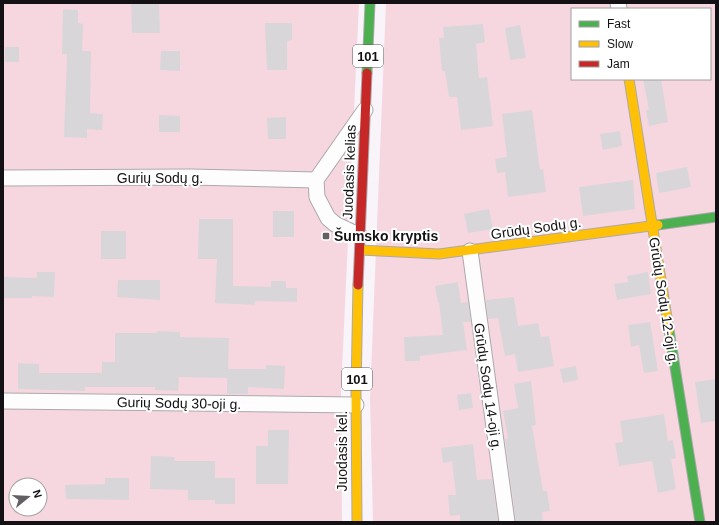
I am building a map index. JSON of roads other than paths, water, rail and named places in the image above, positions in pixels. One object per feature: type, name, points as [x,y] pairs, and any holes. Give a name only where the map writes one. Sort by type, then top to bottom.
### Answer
[{"type":"street","name":"101","points":[[366,110],[370,3]]},
{"type":"street","name":"Grūdų Sodų 12-oji g.","points":[[629,80],[700,522]]},
{"type":"street","points":[[360,243],[328,218],[317,197],[316,180],[366,110]]},
{"type":"street","name":"Juodasis kelias","points":[[360,243],[366,110]]},
{"type":"street","name":"Gurių Sodų g.","points":[[3,178],[190,177],[316,180]]},
{"type":"street","name":"Grūdų Sodų g.","points":[[360,243],[439,254],[716,217]]},
{"type":"street","name":"Juodasis kel.","points":[[357,522],[356,405],[360,243]]},
{"type":"street","name":"Grūdų Sodų 14-oji g.","points":[[470,251],[507,522]]},
{"type":"street","name":"Gurių Sodų 30-oji g.","points":[[3,401],[356,405]]},
{"type":"place","name":"Šumsko kryptis","points":[[326,236]]}]
